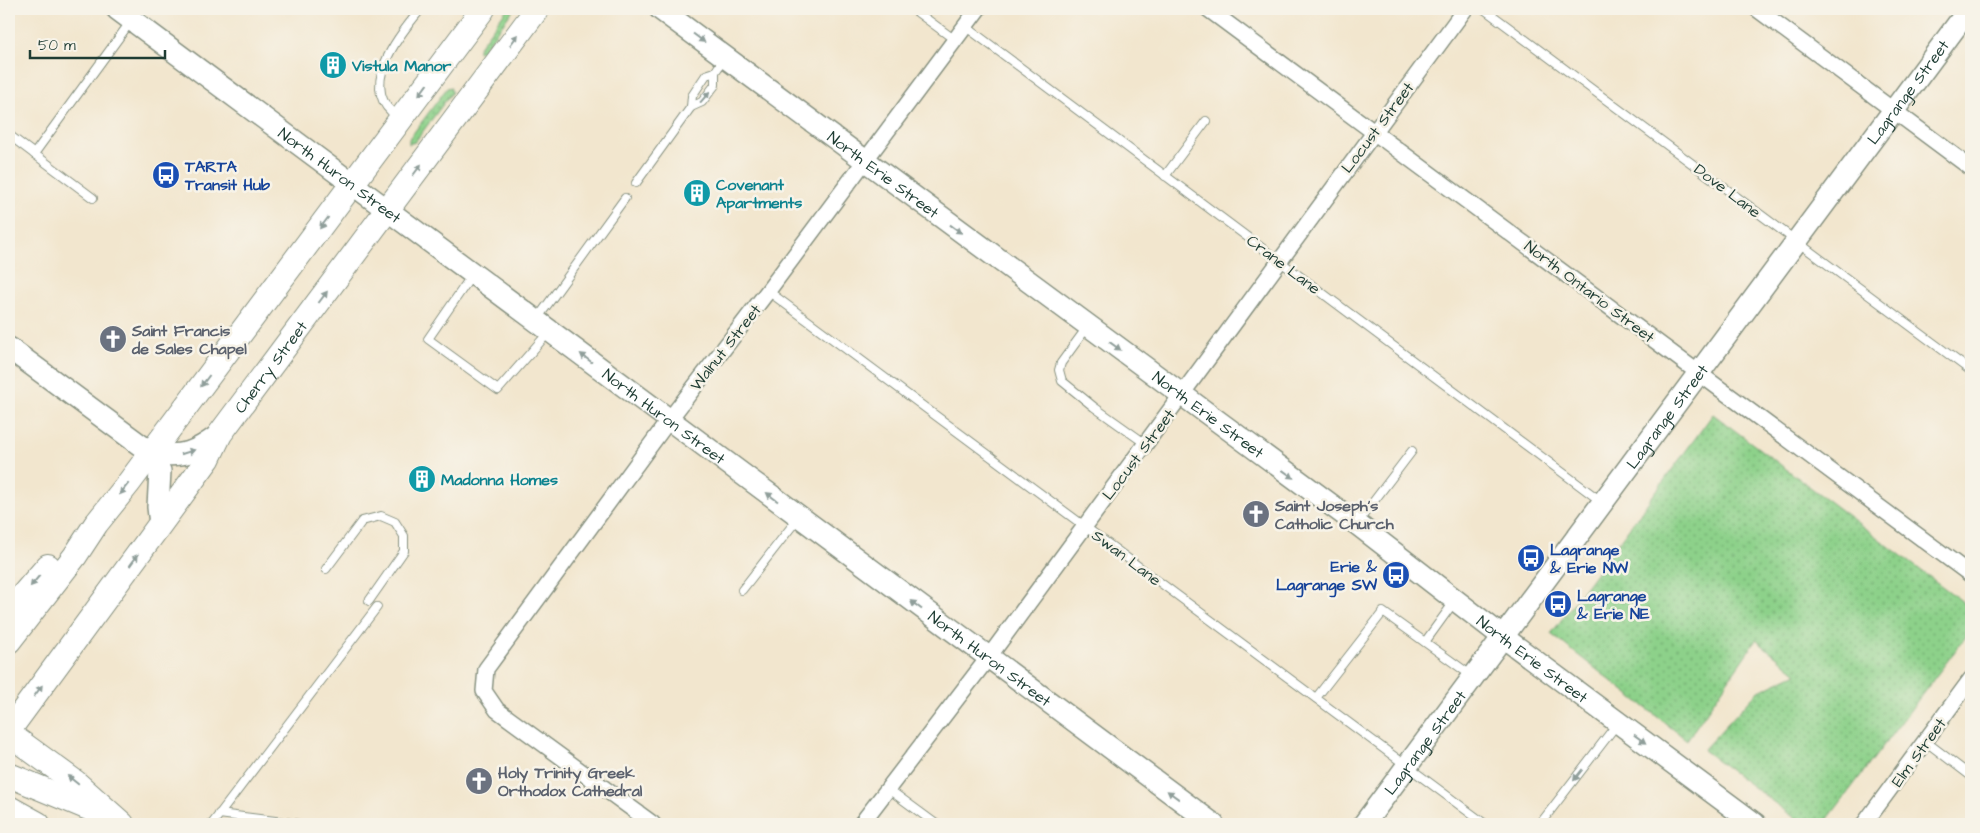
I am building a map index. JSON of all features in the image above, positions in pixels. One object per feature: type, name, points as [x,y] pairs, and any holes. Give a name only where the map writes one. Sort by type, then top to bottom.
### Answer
[{"type":"main road","points":[[9,642],[483,9]]},
{"type":"main road","name":"Cherry Street","points":[[9,732],[208,459],[220,434],[537,9]]},
{"type":"main road","points":[[9,611],[66,545],[96,524]]},
{"type":"main road","points":[[9,732],[75,782],[120,822]]},
{"type":"main road","points":[[9,775],[120,822]]},
{"type":"main road","points":[[9,808],[38,824]]},
{"type":"street","name":"North Erie Street","points":[[660,9],[720,65],[864,161],[1356,524],[1503,637],[1755,824]]},
{"type":"street","name":"Walnut Street","points":[[653,824],[497,710],[484,691],[486,669],[669,420],[768,291],[978,9]]},
{"type":"street","name":"Locust Street","points":[[861,824],[988,658],[1465,9]]},
{"type":"street","points":[[1757,9],[1971,168]]},
{"type":"street","name":"Lagrange Street","points":[[1364,824],[1969,9]]},
{"type":"street","name":"North Ontario Street","points":[[1211,10],[1971,575]]},
{"type":"street","name":"North Huron Street","points":[[125,14],[1212,824]]},
{"type":"street","points":[[9,348],[152,452],[171,456],[187,453],[205,445],[220,434]]},
{"type":"street","points":[[152,452],[160,471],[158,508],[160,524]]},
{"type":"street","name":"Elm Street","points":[[1864,824],[1971,679]]},
{"type":"lane","points":[[401,119],[388,110],[382,100],[380,86],[383,69],[391,50],[402,32],[422,9]]},
{"type":"lane","points":[[913,9],[955,40]]},
{"type":"lane","name":"Dove Lane","points":[[1484,9],[1971,371]]},
{"type":"lane","points":[[34,154],[125,14]]},
{"type":"lane","name":"Crane Lane","points":[[965,26],[1603,502]]},
{"type":"lane","points":[[691,107],[692,96],[706,76],[720,65]]},
{"type":"lane","points":[[636,183],[691,107],[702,102],[715,85],[720,65]]},
{"type":"lane","points":[[1165,176],[1206,121]]},
{"type":"lane","points":[[9,135],[93,198]]},
{"type":"lane","points":[[473,274],[428,339],[498,390],[543,326],[625,198]]},
{"type":"lane","name":"Swan Lane","points":[[768,291],[1485,824]]},
{"type":"lane","points":[[1088,326],[1061,363],[1059,370],[1062,380],[1094,407],[1146,444]]},
{"type":"lane","points":[[1356,524],[1412,451]]},
{"type":"lane","points":[[326,569],[362,521],[381,516],[395,522],[404,536],[404,551],[369,601]]},
{"type":"lane","points":[[742,590],[799,517]]},
{"type":"lane","points":[[1425,642],[1455,600]]},
{"type":"lane","points":[[212,824],[378,607]]},
{"type":"lane","points":[[1316,698],[1383,612],[1473,677]]},
{"type":"lane","points":[[1540,824],[1618,723]]},
{"type":"lane","points":[[1925,741],[1971,776]]},
{"type":"lane","points":[[887,788],[936,824]]},
{"type":"lane","points":[[219,814],[299,824]]},
{"type":"green space","points":[[507,9],[514,9],[483,50],[478,52],[478,48]]},
{"type":"green space","points":[[450,87],[452,92],[415,142],[409,144],[409,139],[447,88]]},
{"type":"green space","points":[[1713,414],[1971,608],[1971,630],[1824,824],[1803,824],[1703,750],[1757,692],[1797,673],[1756,640],[1687,740],[1551,634]]},
{"type":"place","name":"Vistula Manor","points":[[333,65]]},
{"type":"place","name":"TARTA Transit Hub","points":[[166,175]]},
{"type":"place","name":"Covenant Apartments","points":[[697,193]]},
{"type":"place","name":"Saint Francis de Sales Chapel","points":[[113,339]]},
{"type":"place","name":"Madonna Homes","points":[[422,479]]},
{"type":"place","name":"Saint Joseph's Catholic Church","points":[[1256,514]]},
{"type":"place","name":"Lagrange & Erie NW","points":[[1531,558]]},
{"type":"place","name":"Erie & Lagrange SW","points":[[1396,575]]},
{"type":"place","name":"Lagrange & Erie NE","points":[[1558,604]]},
{"type":"place","name":"Holy Trinity Greek Orthodox Cathedral","points":[[479,781]]}]
